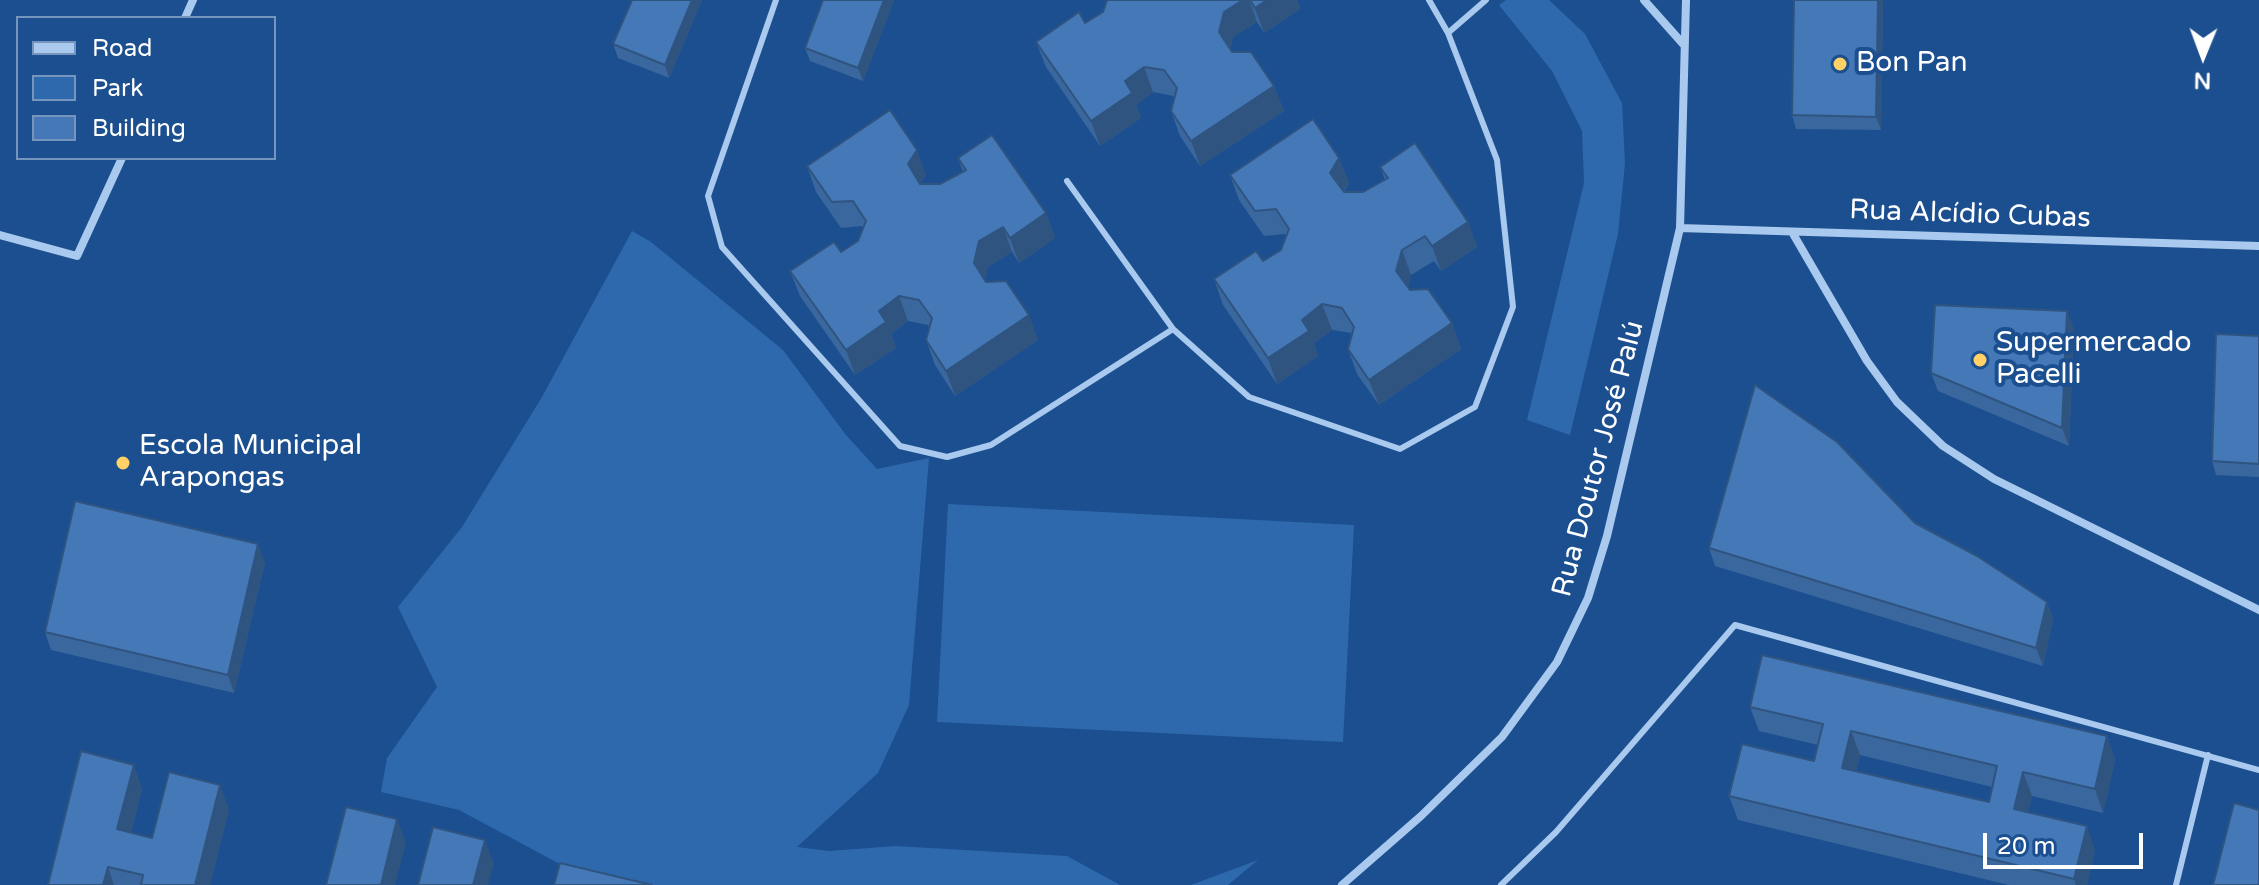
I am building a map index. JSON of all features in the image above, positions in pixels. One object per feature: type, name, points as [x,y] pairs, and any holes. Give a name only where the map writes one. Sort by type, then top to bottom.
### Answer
[{"type":"street","points":[[1644,0],[1685,46]]},
{"type":"street","name":"Rua Doutor José Palú","points":[[1342,885],[1421,816],[1502,737],[1557,662],[1588,598],[1607,536],[1680,228],[1686,0]]},
{"type":"street","points":[[0,235],[77,256],[121,160]]},
{"type":"street","name":"Rua Alcídio Cubas","points":[[1680,228],[2259,246]]},
{"type":"street","points":[[1792,232],[1867,361],[1897,402],[1943,446],[1994,479],[2259,610]]},
{"type":"lane","points":[[776,0],[708,196],[722,247],[900,446],[947,457],[991,445],[1173,329]]},
{"type":"lane","points":[[1067,181],[1173,329],[1249,397],[1400,449],[1475,407],[1513,307],[1497,160],[1448,33],[1429,0]]},
{"type":"lane","points":[[1448,33],[1486,0]]},
{"type":"lane","points":[[1501,885],[1556,832],[1735,625],[2259,770]]},
{"type":"lane","points":[[2176,885],[2208,755]]},
{"type":"green space","points":[[1506,0],[1549,0],[1585,34],[1622,103],[1625,163],[1618,234],[1570,435],[1527,420],[1584,183],[1582,131],[1552,71],[1499,5]]},
{"type":"green space","points":[[632,231],[651,242],[783,350],[846,435],[877,469],[929,458],[909,705],[878,773],[797,847],[829,851],[896,846],[1067,856],[1120,885],[628,885],[558,863],[459,810],[381,792],[387,758],[437,687],[398,607],[462,527],[542,397]]},
{"type":"green space","points":[[948,504],[1354,525],[1343,742],[937,722]]},
{"type":"green space","points":[[1258,860],[1228,885],[1191,885]]},
{"type":"building","points":[[632,0],[692,0],[665,65],[613,44]]},
{"type":"building","points":[[823,0],[884,0],[858,68],[805,48]]},
{"type":"building","points":[[1107,0],[1243,0],[1224,12],[1219,32],[1232,52],[1251,52],[1274,86],[1191,141],[1171,111],[1177,88],[1164,70],[1144,67],[1125,81],[1132,93],[1091,121],[1036,42],[1079,12],[1085,23],[1103,12]]},
{"type":"building","points":[[1250,0],[1267,0],[1255,8]]},
{"type":"building","name":"Bon Pan","points":[[1794,0],[1878,0],[1876,117],[1792,115]]},
{"type":"building","points":[[890,110],[917,150],[908,164],[920,184],[940,184],[966,170],[958,158],[992,135],[1046,213],[1010,238],[1003,227],[979,241],[974,263],[986,282],[1006,281],[1029,315],[946,371],[926,340],[932,318],[919,300],[899,296],[879,311],[886,322],[846,350],[790,271],[834,242],[841,252],[858,241],[866,221],[853,201],[832,202],[807,166]]},
{"type":"building","points":[[1313,119],[1339,158],[1330,173],[1344,192],[1363,192],[1388,178],[1380,167],[1415,143],[1468,222],[1432,246],[1425,236],[1402,250],[1396,271],[1410,290],[1428,289],[1452,323],[1369,380],[1348,349],[1354,327],[1342,308],[1322,304],[1302,320],[1309,331],[1268,358],[1214,279],[1256,251],[1263,261],[1281,250],[1289,229],[1276,209],[1255,211],[1230,175]]},
{"type":"building","points":[[1935,305],[2067,311],[2062,428],[1931,373]]},
{"type":"building","points":[[2216,334],[2259,336],[2259,464],[2212,461]]},
{"type":"building","points":[[1755,385],[1837,442],[1915,523],[1977,556],[2047,602],[2036,648],[1709,548]]},
{"type":"building","points":[[75,501],[258,544],[228,675],[45,632]]},
{"type":"building","points":[[1762,655],[2107,736],[2095,789],[2023,772],[2014,809],[2087,826],[2074,879],[1729,796],[1742,744],[1814,761],[1823,724],[1750,707]],"holes":[[[1851,731],[1997,766],[1989,802],[1842,768]]]},
{"type":"building","points":[[81,751],[134,765],[117,829],[152,838],[169,772],[220,785],[195,885],[141,885],[143,875],[108,867],[103,885],[48,885]]},
{"type":"building","points":[[2234,803],[2259,810],[2259,885],[2213,885]]},
{"type":"building","points":[[346,807],[397,819],[381,885],[326,885]]},
{"type":"building","points":[[433,827],[485,840],[473,885],[418,885]]},
{"type":"building","points":[[560,863],[652,885],[554,885]]},
{"type":"place","name":"Bon Pan","points":[[1840,64]]},
{"type":"place","name":"Supermercado Pacelli","points":[[1980,360]]},
{"type":"place","name":"Escola Municipal Arapongas","points":[[123,463]]}]
